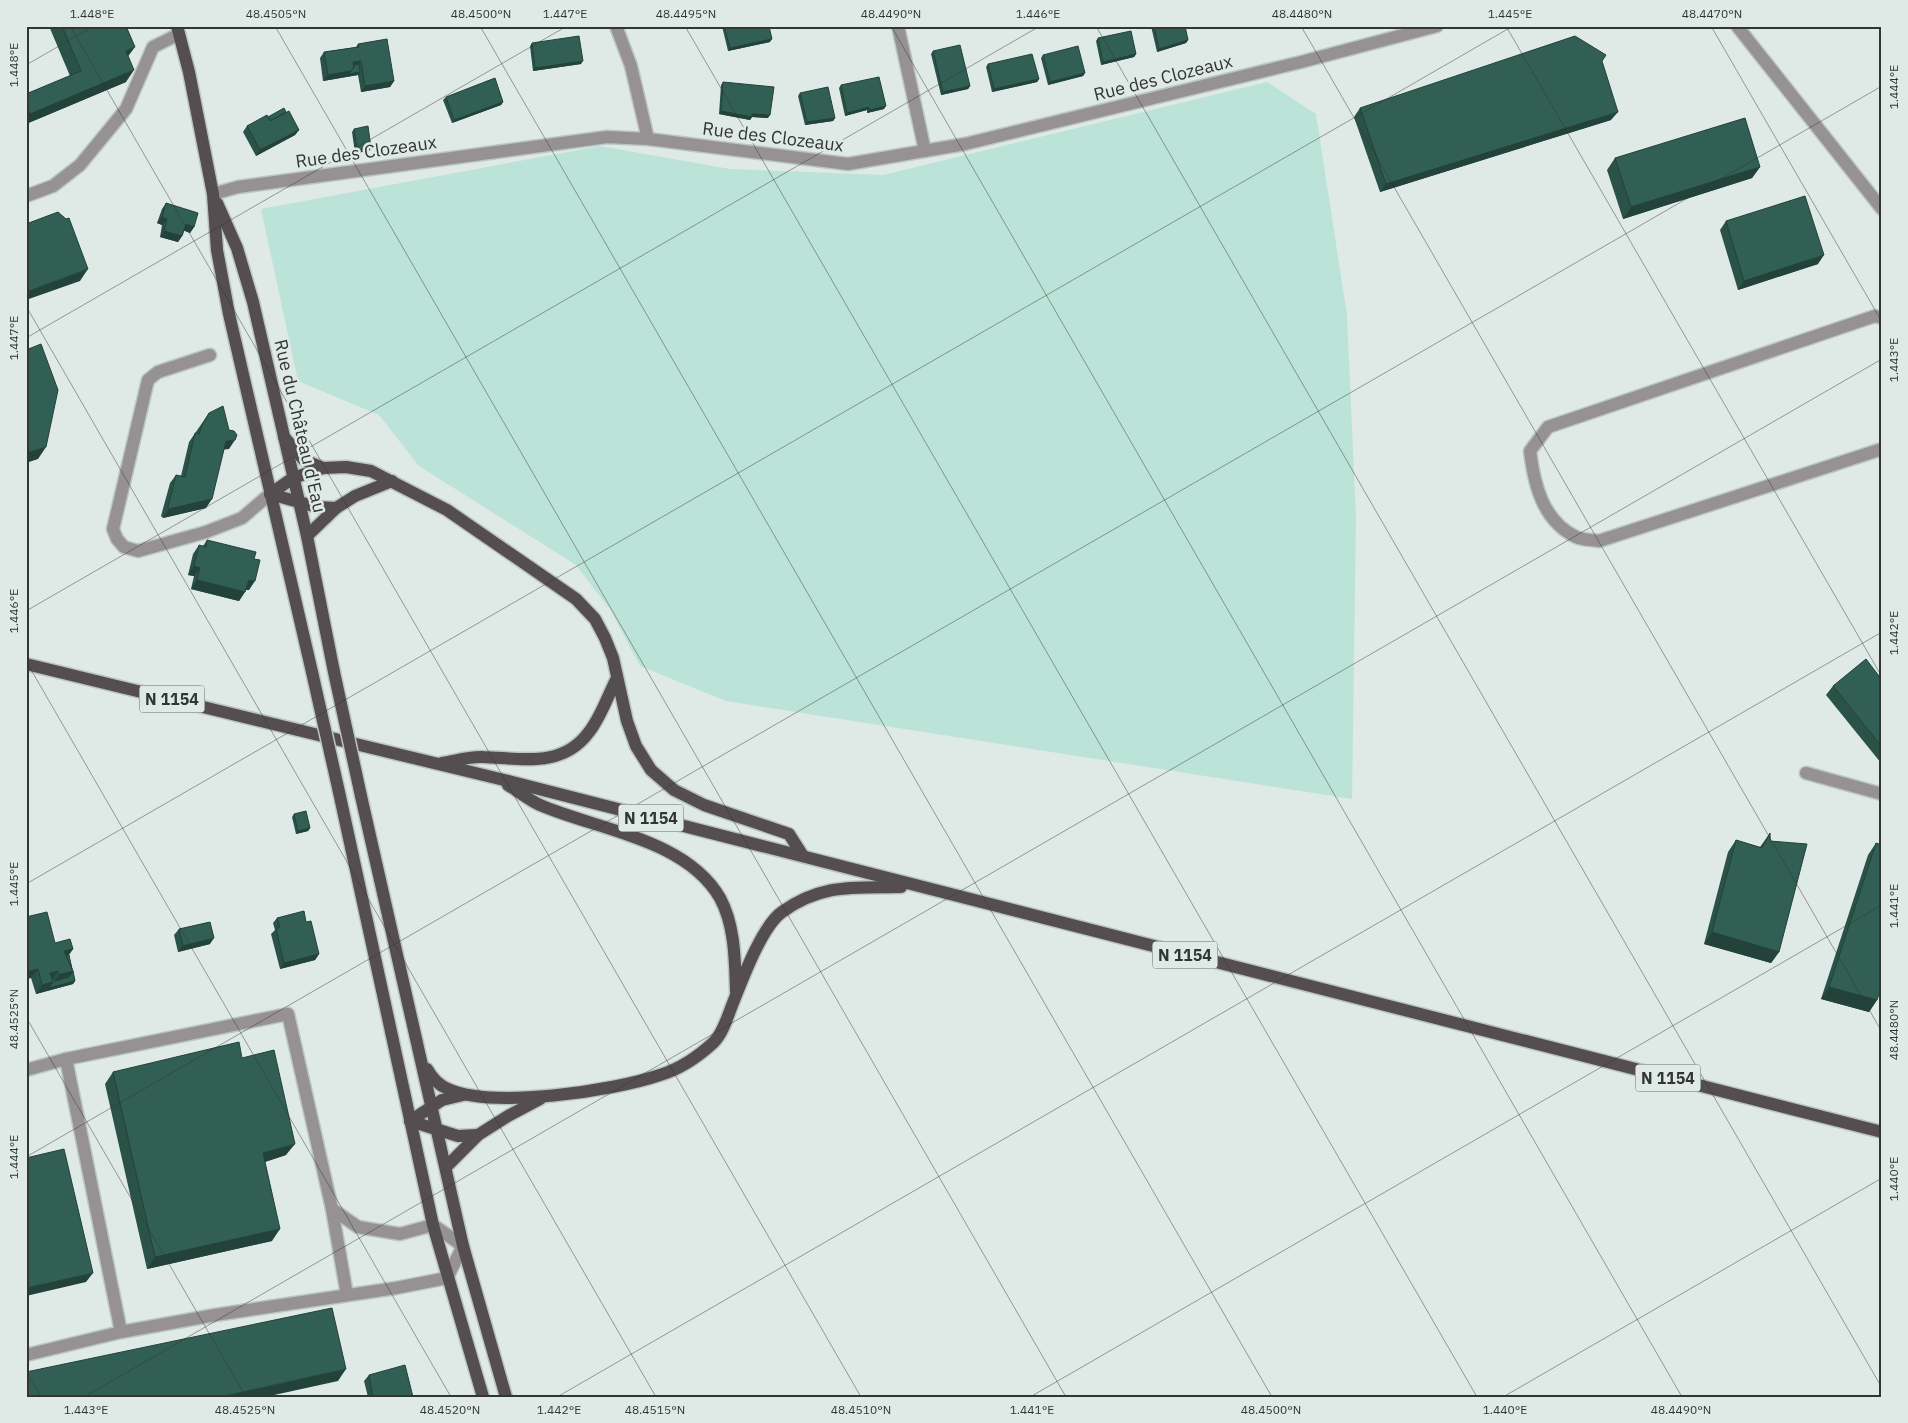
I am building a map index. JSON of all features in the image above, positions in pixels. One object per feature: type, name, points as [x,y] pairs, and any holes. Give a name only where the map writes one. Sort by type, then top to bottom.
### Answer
[{"type":"main road","name":"Rue du Château d'Eau","points":[[178,30],[189,72],[213,194],[217,250],[270,494],[339,792],[433,1225],[483,1397]]},
{"type":"main road","name":"Rue du Château d'Eau","points":[[213,194],[236,248],[250,293],[300,503],[361,796],[423,1062],[463,1246],[506,1397]]},
{"type":"main road","points":[[284,437],[304,460],[323,468]]},
{"type":"main road","points":[[270,494],[293,478],[323,468],[346,467],[371,471],[447,510],[576,599],[595,619],[613,658],[636,746],[651,770],[674,790],[704,805],[789,834],[803,856]]},
{"type":"main road","points":[[307,536],[336,508],[355,496],[392,481]]},
{"type":"main road","points":[[270,494],[300,503],[336,508]]},
{"type":"main road","name":"N 1154","points":[[26,664],[500,779],[1882,1132]]},
{"type":"main road","points":[[433,764],[482,757],[522,761],[549,758],[569,749],[589,733],[617,678]]},
{"type":"main road","points":[[500,779],[539,804],[663,848],[694,867],[720,898],[729,922],[737,995]]},
{"type":"main road","points":[[423,1062],[432,1079],[446,1089],[465,1095],[542,1098],[661,1075],[696,1058],[716,1040],[766,930],[780,913],[825,890],[916,886]]},
{"type":"main road","points":[[410,1121],[432,1105],[465,1095]]},
{"type":"main road","points":[[446,1167],[478,1135],[542,1098]]},
{"type":"main road","points":[[410,1121],[458,1136],[478,1135]]},
{"type":"street","points":[[616,26],[631,66],[648,139]]},
{"type":"street","points":[[898,26],[925,151]]},
{"type":"street","name":"Rue des Clozeaux","points":[[213,194],[238,187],[607,137],[648,139],[848,164],[965,144],[1301,62],[1437,26]]},
{"type":"street","points":[[1737,26],[1882,208]]},
{"type":"street","points":[[26,196],[52,186],[80,165],[126,108],[153,47],[178,30]]},
{"type":"street","points":[[1882,318],[1875,316],[1548,427],[1530,451],[1533,478],[1548,516],[1576,538],[1599,541],[1882,449]]},
{"type":"street","points":[[210,355],[158,372],[148,380],[114,529],[117,539],[124,547],[138,551],[206,532],[242,518],[270,494]]},
{"type":"street","points":[[1806,773],[1882,794]]},
{"type":"street","points":[[26,1070],[66,1059],[288,1014],[332,1209],[347,1295]]},
{"type":"street","points":[[66,1059],[121,1332]]},
{"type":"street","points":[[26,1355],[121,1332],[411,1286],[447,1278],[463,1246],[433,1225],[400,1234],[358,1227],[332,1209]]},
{"type":"green space","points":[[1267,82],[1316,114],[1347,315],[1356,519],[1352,799],[726,701],[640,666],[611,611],[576,565],[419,466],[379,415],[298,381],[261,209],[600,146],[730,169],[883,175]]},
{"type":"building","points":[[62,26],[126,26],[135,47],[126,51],[134,70],[30,114],[26,105],[26,94],[81,71]]},
{"type":"building","points":[[724,26],[769,26],[772,39],[730,48]]},
{"type":"building","points":[[1154,26],[1185,26],[1188,40],[1159,49]]},
{"type":"building","points":[[1131,31],[1136,54],[1103,62],[1098,38]]},
{"type":"building","points":[[579,36],[583,61],[535,68],[532,43]]},
{"type":"building","points":[[1575,36],[1606,55],[1602,61],[1618,112],[1386,184],[1360,108]]},
{"type":"building","points":[[387,39],[394,81],[365,86],[361,61],[353,62],[354,67],[351,71],[328,75],[324,52],[359,47],[358,44]]},
{"type":"building","points":[[960,45],[970,86],[943,92],[933,51]]},
{"type":"building","points":[[1078,46],[1085,73],[1050,82],[1043,55]]},
{"type":"building","points":[[1032,54],[1039,79],[994,89],[988,64]]},
{"type":"building","points":[[359,64],[360,72],[349,74],[354,65]]},
{"type":"building","points":[[879,77],[886,106],[869,110],[869,107],[847,113],[841,85]]},
{"type":"building","points":[[495,78],[503,102],[454,120],[446,97]]},
{"type":"building","points":[[723,82],[774,87],[770,115],[752,114],[752,117],[721,111]]},
{"type":"building","points":[[828,87],[835,118],[807,122],[800,93]]},
{"type":"building","points":[[284,108],[286,112],[270,121],[268,117]]},
{"type":"building","points":[[289,111],[299,130],[260,150],[247,126],[267,115],[270,121]]},
{"type":"building","points":[[1745,118],[1760,167],[1631,207],[1615,158]]},
{"type":"building","points":[[368,126],[371,148],[357,150],[354,129]]},
{"type":"building","points":[[1805,196],[1824,255],[1744,281],[1726,221]]},
{"type":"building","points":[[166,203],[198,213],[194,227],[186,224],[182,236],[164,231],[167,219],[162,217]]},
{"type":"building","points":[[58,212],[66,219],[69,218],[88,269],[26,292],[26,224]]},
{"type":"building","points":[[41,344],[58,390],[46,447],[26,453],[26,350]]},
{"type":"building","points":[[223,406],[229,430],[234,431],[237,435],[235,440],[226,441],[212,499],[169,509],[176,475],[185,477],[195,433],[199,434],[209,413]]},
{"type":"building","points":[[207,540],[256,552],[254,559],[260,560],[255,581],[249,580],[245,592],[197,580],[200,568],[194,566],[199,545],[206,547]]},
{"type":"building","points":[[1866,659],[1882,680],[1882,747],[1833,686]]},
{"type":"building","points":[[306,811],[310,828],[298,831],[294,814]]},
{"type":"building","points":[[1770,833],[1770,841],[1807,844],[1779,952],[1712,932],[1736,840],[1762,848]]},
{"type":"building","points":[[1876,843],[1882,845],[1882,985],[1877,1000],[1829,987]]},
{"type":"building","points":[[304,911],[306,922],[311,921],[319,954],[284,963],[276,929],[280,927],[277,918]]},
{"type":"building","points":[[47,912],[55,943],[70,939],[73,949],[64,951],[73,971],[59,975],[58,971],[50,973],[53,982],[42,985],[38,969],[26,972],[26,917]]},
{"type":"building","points":[[210,922],[214,938],[183,946],[179,929]]},
{"type":"building","points":[[66,955],[69,955],[72,969]]},
{"type":"building","points":[[73,971],[75,981],[49,988],[53,982],[52,978],[54,977],[55,981],[69,977]]},
{"type":"building","points":[[239,1042],[242,1058],[274,1050],[295,1144],[263,1153],[280,1229],[155,1257],[113,1072]]},
{"type":"building","points":[[64,1149],[93,1273],[26,1288],[26,1158]]},
{"type":"building","points":[[332,1308],[346,1369],[220,1397],[26,1397],[26,1372]]},
{"type":"building","points":[[405,1365],[413,1397],[373,1397],[369,1375]]}]
